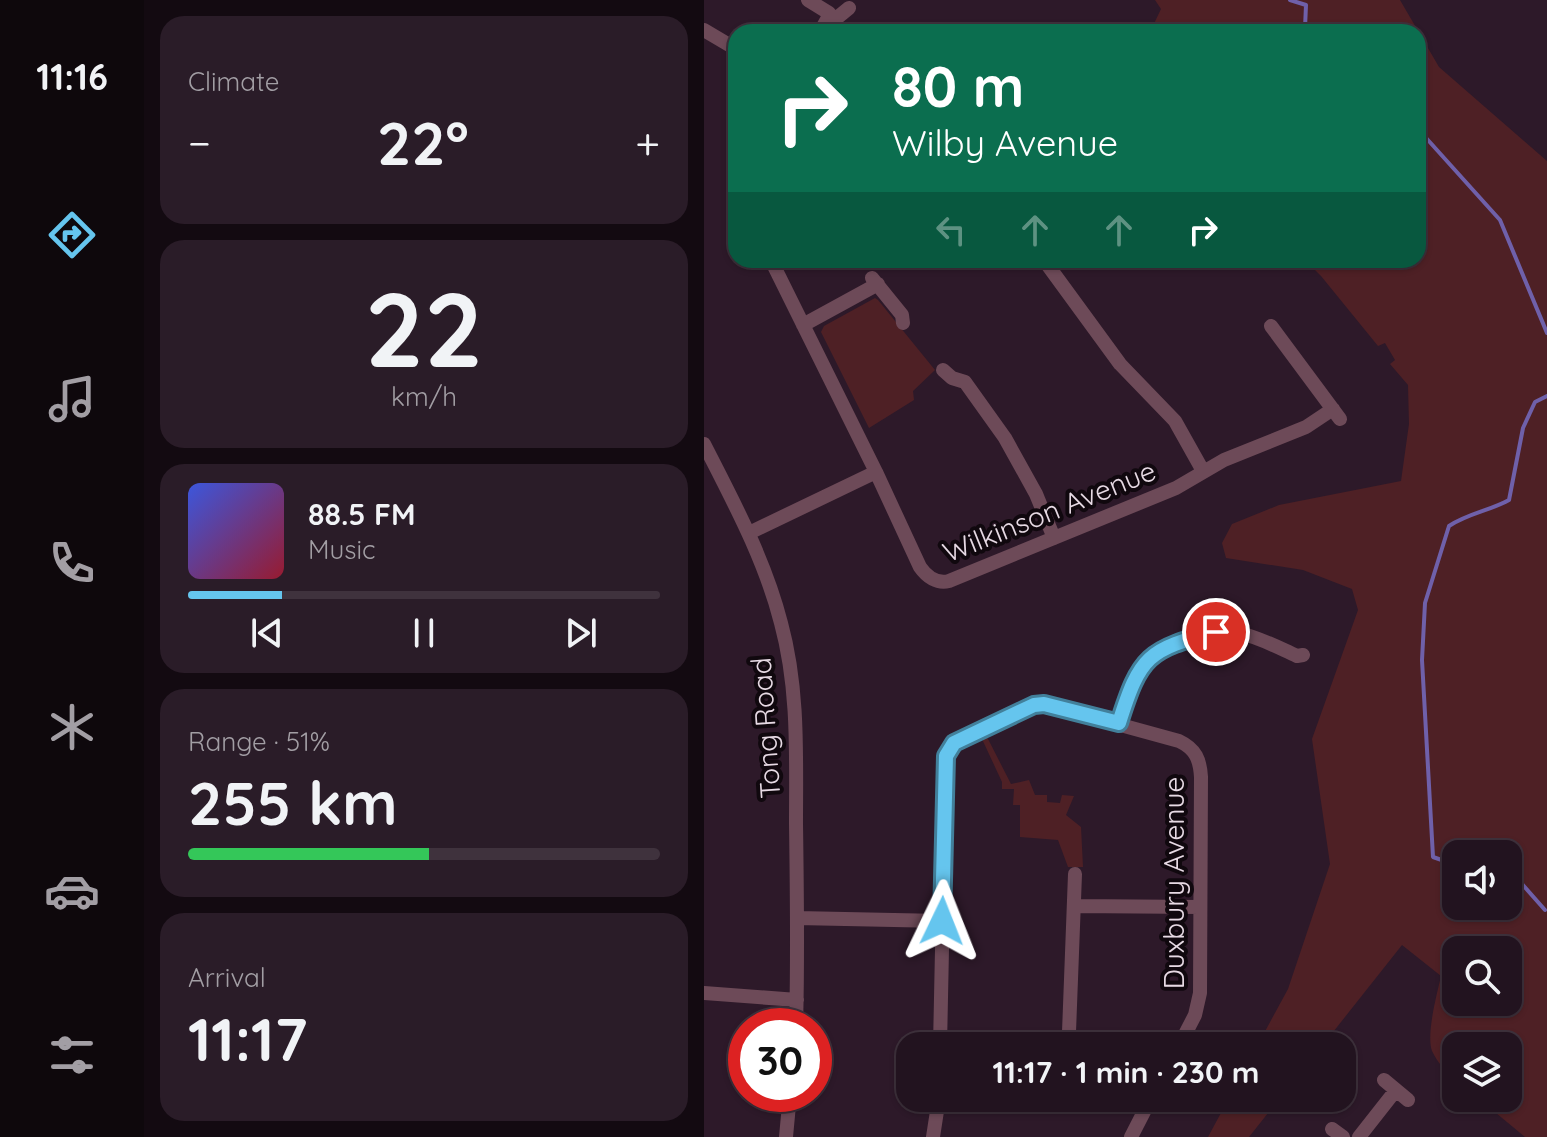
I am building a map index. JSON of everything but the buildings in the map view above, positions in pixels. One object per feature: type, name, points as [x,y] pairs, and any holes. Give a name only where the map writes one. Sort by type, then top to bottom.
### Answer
[{"type":"street","points":[[808,0],[829,13],[825,24]]},
{"type":"street","points":[[828,18],[838,17],[849,8]]},
{"type":"street","points":[[704,30],[728,44]]},
{"type":"street","name":"Wilkinson Avenue","points":[[775,268],[920,567],[937,581],[949,581],[1176,488],[1224,460],[1337,414],[1272,327],[1259,337]]},
{"type":"street","points":[[1050,268],[1120,364],[1175,421],[1203,471]]},
{"type":"street","points":[[803,325],[875,281],[902,315],[903,323]]},
{"type":"street","points":[[943,370],[952,378],[965,382],[1005,438],[1031,484],[1054,538]]},
{"type":"street","name":"Tong Road","points":[[704,444],[749,533],[775,600],[789,661],[796,723],[797,1008]]},
{"type":"street","points":[[749,533],[876,472]]},
{"type":"street","points":[[1119,723],[1139,670],[1156,653],[1178,642],[1216,632],[1238,633],[1297,656],[1303,655]]},
{"type":"street","name":"Duxbury Avenue","points":[[940,1032],[946,756],[954,743],[1034,705],[1044,704],[1179,741],[1198,757],[1201,777],[1200,993],[1195,1015],[1186,1032]]},
{"type":"street","points":[[1069,1032],[1075,874]]},
{"type":"street","points":[[1074,906],[1200,907]]},
{"type":"street","points":[[797,918],[942,921]]},
{"type":"street","points":[[704,993],[797,1000]]},
{"type":"street","points":[[1359,1137],[1402,1095],[1384,1080]]},
{"type":"street","points":[[786,1137],[788,1112]]},
{"type":"street","points":[[933,1137],[937,1112]]},
{"type":"street","points":[[1131,1137],[1144,1112]]},
{"type":"shaded area","points":[[1155,0],[1400,0],[1414,24],[1154,24],[1161,9]]},
{"type":"shaded area","points":[[1426,45],[1439,67],[1547,161],[1547,1137],[1525,1137],[1495,1112],[1522,1112],[1522,1032],[1442,1032],[1442,1066],[1430,1044],[1441,976],[1402,945],[1333,1032],[1265,1032],[1288,989],[1330,864],[1312,739],[1358,610],[1352,589],[1303,570],[1226,558],[1222,543],[1232,524],[1279,505],[1401,481],[1409,424],[1408,385],[1390,364],[1395,360],[1385,343],[1378,346],[1313,268],[1426,268]]},
{"type":"shaded area","points":[[875,298],[935,370],[913,391],[914,400],[869,428],[821,332],[824,326]]},
{"type":"shaded area","points":[[987,737],[1011,784],[1029,780],[1035,795],[1047,795],[1047,802],[1060,803],[1062,795],[1074,796],[1066,815],[1081,827],[1083,867],[1068,867],[1058,840],[1020,837],[1020,805],[1013,805],[1014,789],[1002,789],[1002,782],[982,739]]},
{"type":"shaded area","points":[[1221,1112],[1269,1112],[1249,1137],[1208,1137]]},
{"type":"waterway","points":[[1290,0],[1306,5],[1305,24]]},
{"type":"waterway","points":[[1426,138],[1500,220],[1547,333]]},
{"type":"waterway","points":[[1442,860],[1433,857],[1422,660],[1425,603],[1449,526],[1509,500],[1523,428],[1535,402],[1547,396]]},
{"type":"waterway","points":[[1522,884],[1545,910]]},
{"type":"route","points":[[942,921],[946,756],[954,743],[1034,705],[1044,704],[1119,723],[1131,685],[1139,670],[1156,653],[1178,642],[1216,632]]}]
